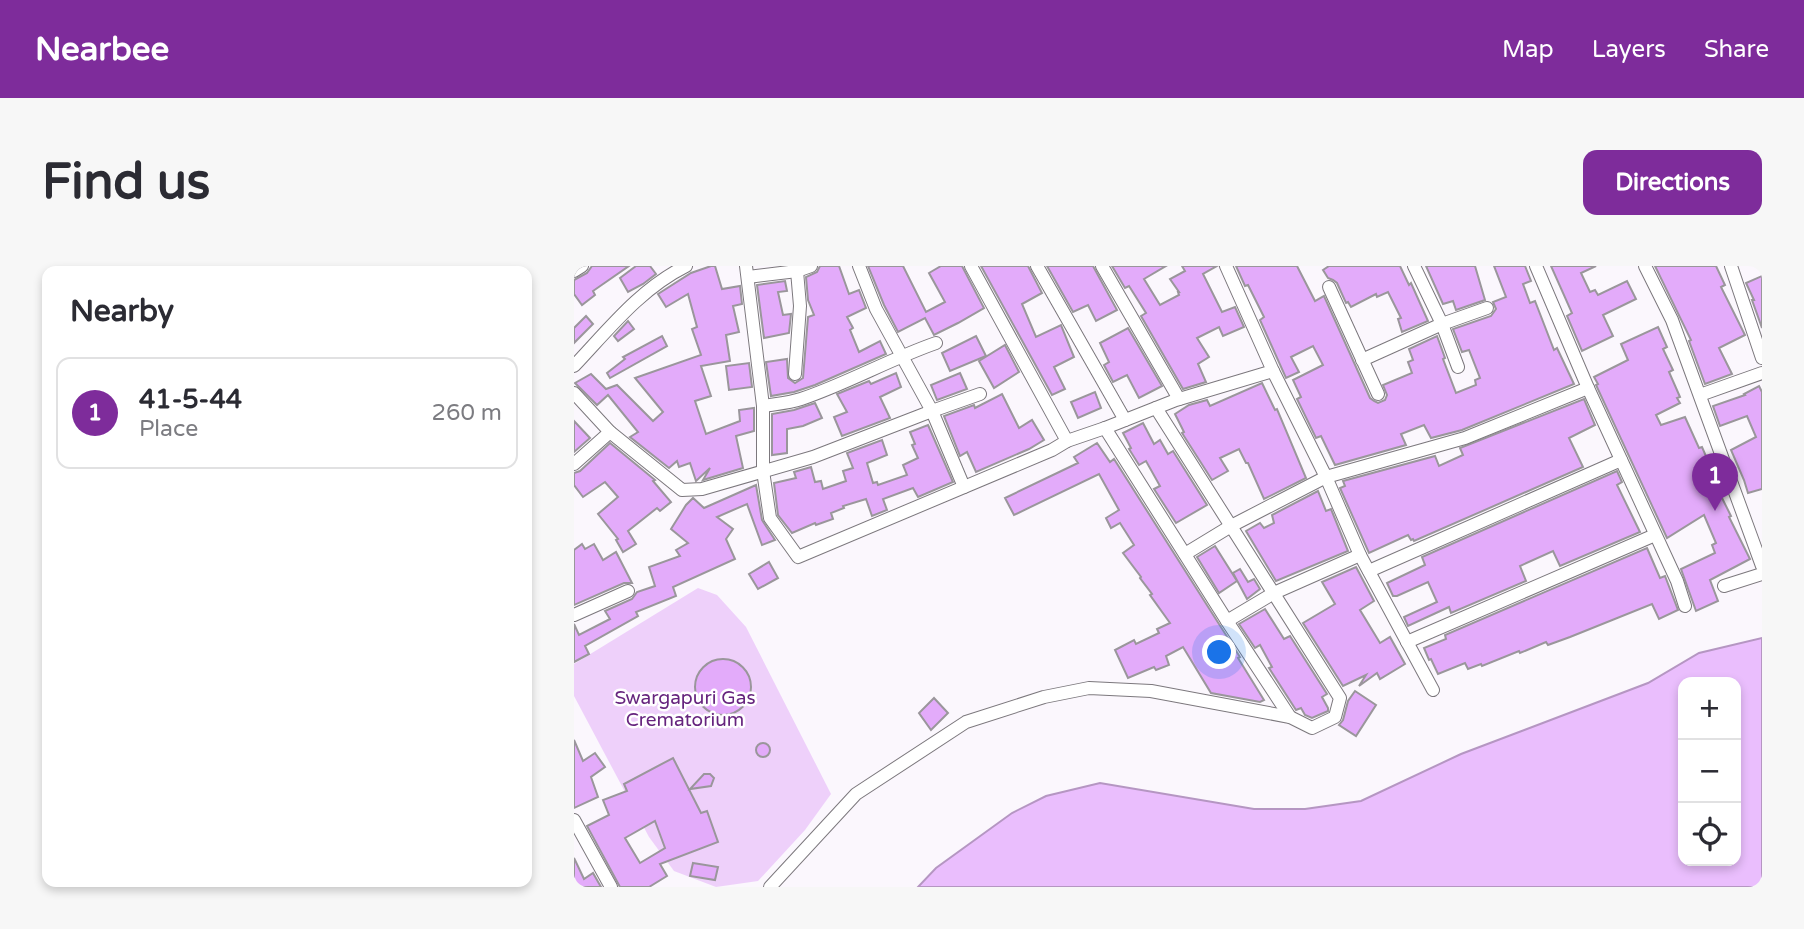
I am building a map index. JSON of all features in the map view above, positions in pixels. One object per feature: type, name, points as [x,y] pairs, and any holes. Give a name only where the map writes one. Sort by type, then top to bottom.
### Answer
[{"type":"street","points":[[574,271],[582,266]]},
{"type":"street","points":[[574,366],[640,296],[665,277],[686,266]]},
{"type":"street","points":[[811,266],[797,271],[747,272],[763,406],[763,471],[769,518],[797,557],[1052,450],[1067,441],[1179,399],[1273,371]]},
{"type":"street","points":[[859,266],[876,309],[932,411],[964,487]]},
{"type":"street","points":[[971,266],[1067,441]]},
{"type":"street","points":[[1037,266],[1125,420]]},
{"type":"street","points":[[1102,266],[1179,399]]},
{"type":"street","points":[[1226,266],[1360,555],[1433,690]]},
{"type":"street","points":[[1414,266],[1442,324],[1458,367]]},
{"type":"street","points":[[1536,266],[1588,388],[1677,581],[1685,606]]},
{"type":"street","points":[[1645,266],[1672,320],[1762,566]]},
{"type":"street","points":[[1731,266],[1762,358]]},
{"type":"street","points":[[795,374],[800,306],[797,271]]},
{"type":"street","points":[[1329,287],[1378,394]]},
{"type":"street","points":[[1363,360],[1442,324],[1487,308]]},
{"type":"street","points":[[763,406],[798,400],[936,343]]},
{"type":"street","points":[[1700,395],[1762,373]]},
{"type":"street","points":[[1185,554],[1231,526],[1326,477],[1465,438],[1588,388]]},
{"type":"street","points":[[574,393],[610,432],[682,490],[702,489],[813,457],[980,394]]},
{"type":"street","points":[[770,887],[856,794],[966,722],[1044,697],[1089,688],[1151,691],[1290,717],[1312,728],[1335,717],[1340,698],[1156,408]]},
{"type":"street","points":[[1105,428],[1290,717]]},
{"type":"street","points":[[574,464],[610,432]]},
{"type":"street","points":[[1369,571],[1621,460]]},
{"type":"street","points":[[1407,642],[1655,535]]},
{"type":"street","points":[[1227,621],[1274,593],[1360,555]]},
{"type":"street","points":[[1724,586],[1762,575]]},
{"type":"street","points":[[574,615],[628,591]]},
{"type":"street","points":[[574,820],[611,887]]},
{"type":"green space","name":"Swargapuri Gas Crematorium","points":[[698,588],[717,595],[746,627],[831,794],[805,830],[758,881],[716,887],[674,871],[649,837],[574,696],[574,664]]},
{"type":"shaded area","points":[[1762,638],[1762,887],[918,887],[936,868],[1012,813],[1046,796],[1100,783],[1254,809],[1305,809],[1361,801],[1461,754],[1648,683],[1699,653]]},
{"type":"building","points":[[592,266],[629,266],[593,291],[595,295],[582,305],[574,294],[574,280],[587,273]]},
{"type":"building","points":[[636,266],[650,266],[656,274],[628,292],[620,278]]},
{"type":"building","points":[[715,266],[722,289],[740,286],[742,304],[733,306],[739,332],[726,335],[730,361],[701,366],[711,396],[695,401],[706,434],[740,421],[739,410],[754,408],[754,431],[736,436],[743,468],[703,480],[710,468],[696,481],[690,463],[679,467],[677,461],[669,468],[630,437],[638,432],[608,395],[597,405],[575,383],[591,374],[606,389],[617,385],[653,421],[663,412],[635,378],[701,355],[692,329],[697,327],[688,294],[666,307],[658,294],[691,273]]},
{"type":"building","points":[[820,266],[839,266],[849,294],[859,290],[866,308],[847,317],[853,328],[850,330],[859,352],[880,341],[886,354],[815,385],[771,396],[766,362],[787,359],[788,378],[795,383],[803,378],[808,317],[814,315],[808,300],[806,277],[817,272]]},
{"type":"building","points":[[868,266],[903,266],[926,312],[945,302],[929,273],[941,266],[962,266],[984,308],[934,335],[925,318],[898,332]]},
{"type":"building","points":[[981,266],[1028,266],[1042,293],[1022,304],[1036,337],[1061,325],[1074,357],[1054,367],[1065,389],[1052,395]]},
{"type":"building","points":[[1047,266],[1093,266],[1117,310],[1096,321],[1088,305],[1073,312]]},
{"type":"building","points":[[1112,266],[1166,266],[1144,279],[1160,305],[1179,295],[1170,279],[1185,271],[1182,266],[1217,266],[1203,274],[1222,312],[1235,307],[1244,327],[1223,336],[1219,327],[1197,338],[1209,357],[1198,364],[1206,382],[1183,389],[1141,316],[1146,313],[1129,286],[1125,288]]},
{"type":"building","points":[[1236,266],[1297,266],[1315,301],[1324,296],[1370,398],[1378,403],[1385,400],[1387,395],[1383,385],[1412,373],[1408,362],[1413,360],[1409,349],[1437,336],[1456,393],[1476,385],[1475,380],[1480,378],[1469,350],[1462,352],[1453,329],[1491,316],[1496,309],[1493,302],[1506,297],[1494,266],[1525,266],[1531,281],[1523,284],[1530,303],[1535,301],[1554,350],[1557,348],[1574,384],[1462,430],[1431,438],[1424,425],[1401,434],[1406,445],[1335,465],[1321,436],[1316,438],[1297,399],[1301,397],[1293,380],[1323,365],[1313,346],[1291,357],[1299,372],[1286,378],[1260,320],[1264,317]]},
{"type":"building","points":[[1329,266],[1400,266],[1428,321],[1402,332],[1398,319],[1401,318],[1388,292],[1377,297],[1376,294],[1351,307],[1346,303],[1337,283],[1328,278],[1323,270]]},
{"type":"building","points":[[1426,266],[1475,266],[1485,300],[1456,310],[1453,301],[1443,304]]},
{"type":"building","points":[[1551,266],[1596,266],[1581,273],[1590,292],[1595,290],[1598,295],[1627,281],[1636,299],[1603,315],[1613,336],[1582,351],[1567,316],[1572,313]]},
{"type":"building","points":[[1655,266],[1716,266],[1725,285],[1721,287],[1745,335],[1719,348],[1732,374],[1705,384],[1689,341],[1691,340]]},
{"type":"building","points":[[1762,276],[1762,328],[1746,283]]},
{"type":"building","points":[[785,281],[787,291],[778,292],[783,315],[791,314],[789,333],[764,338],[757,285]]},
{"type":"building","points":[[586,316],[593,324],[574,343],[574,328]]},
{"type":"building","points":[[628,321],[634,329],[618,341],[614,336]]},
{"type":"building","points":[[1658,327],[1667,347],[1663,349],[1673,370],[1669,372],[1680,403],[1656,415],[1661,425],[1685,417],[1699,448],[1702,447],[1731,516],[1729,517],[1750,559],[1710,580],[1718,601],[1696,611],[1681,569],[1715,553],[1712,545],[1716,543],[1704,515],[1667,538],[1594,377],[1628,360],[1621,344]]},
{"type":"building","points":[[1128,328],[1162,386],[1139,398],[1127,375],[1113,382],[1104,365],[1109,362],[1100,343]]},
{"type":"building","points":[[662,336],[667,346],[610,378],[607,373],[625,359],[623,357]]},
{"type":"building","points":[[976,336],[986,356],[950,371],[942,353]]},
{"type":"building","points":[[1005,345],[1019,372],[994,388],[979,361]]},
{"type":"building","points":[[749,363],[752,387],[729,390],[726,366]]},
{"type":"building","points":[[896,373],[901,387],[880,397],[890,418],[842,436],[834,417],[847,412],[837,394]]},
{"type":"building","points":[[960,373],[967,389],[937,400],[931,385]]},
{"type":"building","points":[[1262,383],[1275,410],[1277,409],[1306,478],[1264,499],[1239,449],[1220,458],[1228,471],[1212,480],[1182,433],[1184,432],[1175,414],[1189,405],[1207,400],[1210,406]]},
{"type":"building","points":[[1759,386],[1762,392],[1762,489],[1748,493],[1731,450],[1756,437],[1747,416],[1720,426],[1713,406],[1745,395]]},
{"type":"building","points":[[1095,392],[1101,408],[1078,418],[1071,402]]},
{"type":"building","points":[[1002,394],[1019,428],[1032,420],[1044,440],[976,472],[967,452],[960,456],[944,416],[974,405],[975,408]]},
{"type":"building","points":[[1584,399],[1595,425],[1569,438],[1583,467],[1414,541],[1408,535],[1369,553],[1340,488],[1345,486],[1343,481],[1435,456],[1439,466],[1463,455],[1460,448]]},
{"type":"building","points":[[815,403],[822,418],[787,429],[787,453],[772,455],[772,414]]},
{"type":"building","points":[[574,421],[590,438],[574,452]]},
{"type":"building","points":[[1143,423],[1154,444],[1160,440],[1168,454],[1173,451],[1207,505],[1176,523],[1154,489],[1160,486],[1146,461],[1139,465],[1123,433]]},
{"type":"building","points":[[928,425],[953,482],[918,497],[913,488],[883,499],[887,510],[872,516],[866,499],[843,506],[844,508],[831,513],[833,519],[792,533],[778,515],[774,483],[796,478],[794,472],[811,467],[815,482],[821,481],[823,489],[846,481],[843,471],[853,468],[847,453],[882,440],[887,455],[867,463],[873,483],[877,482],[878,485],[907,475],[903,465],[918,458],[910,432]]},
{"type":"building","points":[[610,443],[655,480],[653,481],[671,502],[660,511],[657,508],[628,531],[636,544],[623,552],[616,540],[618,539],[598,514],[618,497],[605,482],[583,497],[574,485],[574,473],[580,471]]},
{"type":"building","points":[[1097,443],[1110,462],[1114,459],[1240,657],[1238,658],[1264,700],[1260,702],[1211,693],[1183,647],[1166,656],[1169,665],[1156,670],[1154,667],[1128,678],[1115,650],[1134,640],[1136,644],[1159,633],[1157,629],[1170,623],[1123,553],[1134,545],[1120,523],[1111,528],[1106,518],[1119,510],[1099,474],[1014,515],[1005,498],[1078,463],[1074,457]]},
{"type":"building","points":[[1617,471],[1622,482],[1617,485],[1640,532],[1560,566],[1553,551],[1520,566],[1526,581],[1451,613],[1449,607],[1408,626],[1404,617],[1437,602],[1428,582],[1397,596],[1393,596],[1387,583],[1425,565],[1422,557]]},
{"type":"building","points":[[756,485],[762,520],[775,540],[762,545],[747,504],[717,517],[733,529],[726,539],[735,559],[673,587],[676,596],[636,612],[638,616],[585,646],[589,654],[574,662],[574,624],[579,635],[610,619],[605,611],[632,599],[637,592],[655,586],[649,567],[680,556],[676,550],[688,543],[671,529],[693,498],[704,508]]},
{"type":"building","points":[[1318,491],[1326,511],[1331,509],[1348,551],[1276,581],[1246,531],[1260,523],[1264,528],[1274,523],[1272,515]]},
{"type":"building","points":[[582,544],[585,549],[594,544],[603,560],[616,552],[632,583],[624,583],[574,605],[574,550]]},
{"type":"building","points":[[1215,546],[1237,581],[1219,593],[1197,557]]},
{"type":"building","points":[[1647,548],[1660,578],[1665,576],[1678,610],[1659,619],[1652,604],[1548,645],[1546,642],[1468,669],[1465,663],[1438,674],[1431,659],[1429,660],[1424,648],[1446,639],[1445,635]]},
{"type":"building","points":[[769,562],[778,578],[758,589],[749,574]]},
{"type":"building","points":[[1356,567],[1374,601],[1360,610],[1380,643],[1390,637],[1405,664],[1380,679],[1377,673],[1359,686],[1366,675],[1343,686],[1303,623],[1335,604],[1322,582]]},
{"type":"building","points":[[1240,569],[1248,582],[1254,579],[1260,589],[1247,599],[1233,573]]},
{"type":"building","points":[[1265,609],[1284,639],[1290,636],[1327,694],[1322,697],[1328,711],[1312,718],[1305,715],[1301,708],[1296,710],[1269,668],[1272,667],[1260,645],[1255,648],[1239,624]]},
{"type":"building","points":[[723,659],[734,661],[743,667],[749,676],[749,698],[743,707],[734,713],[723,715],[712,713],[703,707],[697,698],[695,687],[697,676],[703,667],[712,661]]},
{"type":"building","points":[[1355,691],[1376,705],[1356,736],[1339,725]]},
{"type":"building","points":[[934,698],[948,713],[931,730],[919,713]]},
{"type":"building","points":[[574,740],[583,761],[595,753],[605,767],[591,777],[598,797],[574,808]]},
{"type":"building","points":[[760,743],[766,743],[770,750],[766,757],[760,757],[756,753],[756,747]]},
{"type":"building","points":[[673,758],[701,813],[707,811],[718,842],[660,864],[667,876],[649,887],[620,887],[587,826],[609,815],[603,800],[627,791],[624,784]],"holes":[[[655,821],[665,848],[640,863],[625,838]]]},
{"type":"building","points":[[704,774],[710,774],[714,778],[711,786],[690,789]]},
{"type":"building","points":[[574,858],[584,879],[593,873],[601,887],[574,887]]},
{"type":"building","points":[[693,863],[718,867],[715,880],[690,876]]},
{"type":"place","name":"41-5-44","points":[[1715,511]]}]
